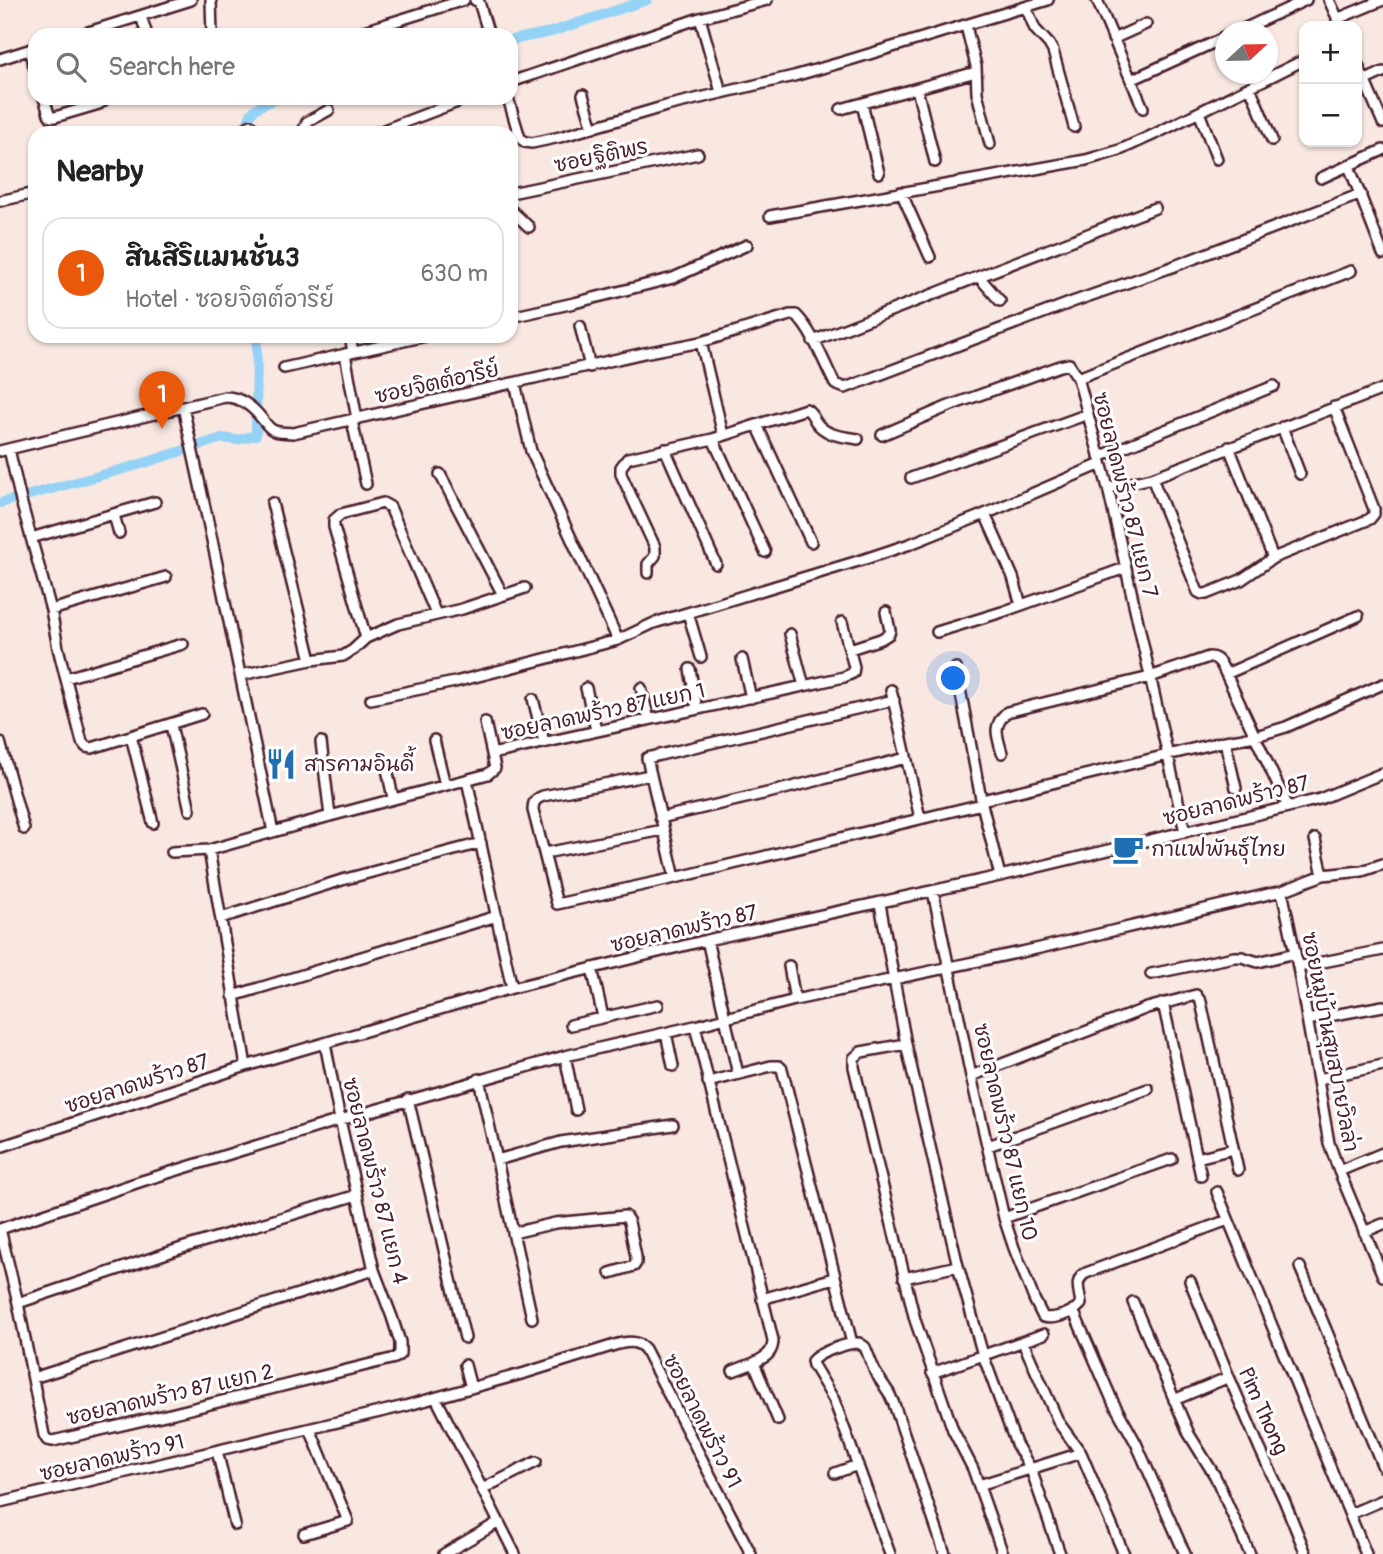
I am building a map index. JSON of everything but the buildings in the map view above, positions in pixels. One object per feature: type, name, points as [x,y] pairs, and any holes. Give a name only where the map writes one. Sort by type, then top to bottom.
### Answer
[{"type":"street","points":[[102,28],[191,0]]},
{"type":"street","points":[[211,0],[212,28]]},
{"type":"street","points":[[374,28],[464,0]]},
{"type":"street","points":[[518,80],[700,18],[767,0]]},
{"type":"street","points":[[518,131],[522,141],[532,143],[560,137],[666,106],[806,72],[1048,0]]},
{"type":"street","points":[[1097,0],[1143,108]]},
{"type":"street","points":[[1261,21],[1306,0]]},
{"type":"street","points":[[1329,0],[1339,21]]},
{"type":"street","points":[[1341,21],[1383,0]]},
{"type":"street","points":[[481,1],[487,28]]},
{"type":"street","points":[[1026,7],[1035,29],[1053,51],[1074,127]]},
{"type":"street","points":[[141,16],[145,28]]},
{"type":"street","points":[[700,18],[720,92]]},
{"type":"street","points":[[1114,39],[1146,24]]},
{"type":"street","points":[[966,26],[975,56],[977,93],[990,144]]},
{"type":"street","points":[[1131,80],[1215,42]]},
{"type":"street","points":[[0,59],[28,50]]},
{"type":"street","points":[[770,216],[1105,155],[1155,134],[1299,62]]},
{"type":"street","points":[[841,110],[976,72]]},
{"type":"street","points":[[1362,82],[1383,72]]},
{"type":"street","points":[[1362,84],[1383,122]]},
{"type":"street","points":[[1250,87],[1272,140]]},
{"type":"street","points":[[917,89],[935,162]]},
{"type":"street","points":[[583,95],[593,128]]},
{"type":"street","points":[[862,104],[879,173]]},
{"type":"street","points":[[46,105],[48,114],[55,117],[96,105]]},
{"type":"street","points":[[406,126],[452,105]]},
{"type":"street","points":[[510,105],[516,126]]},
{"type":"street","points":[[305,126],[307,122],[329,110]]},
{"type":"street","points":[[1199,112],[1217,159]]},
{"type":"street","points":[[1321,178],[1383,150]]},
{"type":"street","name":"ซอยฐิติพร","points":[[518,191],[698,154]]},
{"type":"street","points":[[1349,166],[1383,254]]},
{"type":"street","points":[[901,192],[930,257]]},
{"type":"street","points":[[0,201],[28,194]]},
{"type":"street","points":[[1156,208],[813,341],[835,384],[845,388],[1361,194]]},
{"type":"street","points":[[518,216],[530,227]]},
{"type":"street","points":[[518,315],[673,278],[747,245]]},
{"type":"street","points":[[1078,378],[1351,271]]},
{"type":"street","points":[[979,277],[1000,301]]},
{"type":"street","name":"ซอยจิตต์อารีย์","points":[[4,450],[225,397],[242,401],[269,428],[293,433],[701,342],[790,315],[796,315],[800,319],[813,341]]},
{"type":"street","points":[[580,326],[590,366]]},
{"type":"street","points":[[701,342],[723,435]]},
{"type":"street","points":[[350,343],[354,420],[366,484]]},
{"type":"street","points":[[285,368],[394,343]]},
{"type":"street","name":"ซอยลาดพร้าว 87 แยก 7","points":[[882,435],[950,406],[1069,364],[1078,378],[1108,488],[1185,832]]},
{"type":"street","points":[[515,383],[531,451],[618,640]]},
{"type":"street","points":[[371,699],[455,682],[618,640],[654,623],[910,544],[985,514],[1274,386]]},
{"type":"street","points":[[1108,488],[1152,478],[1383,389]]},
{"type":"street","points":[[183,407],[273,832]]},
{"type":"street","points":[[1152,478],[1198,592],[1206,594],[1241,580],[1273,558],[1370,519],[1374,514],[1334,407]]},
{"type":"street","points":[[648,573],[648,564],[655,556],[655,547],[621,474],[621,467],[628,458],[713,439],[806,409],[830,434],[858,439]]},
{"type":"street","points":[[911,478],[1088,414]]},
{"type":"street","points":[[757,425],[811,542]]},
{"type":"street","points":[[1282,427],[1300,474]]},
{"type":"street","points":[[713,439],[765,552]]},
{"type":"street","points":[[1229,447],[1273,558]]},
{"type":"street","points":[[665,449],[716,564]]},
{"type":"street","points":[[4,450],[20,497],[51,610],[82,742],[86,747],[92,748],[202,714]]},
{"type":"street","points":[[440,474],[503,595]]},
{"type":"street","points":[[31,538],[155,502]]},
{"type":"street","points":[[272,503],[311,660]]},
{"type":"street","points":[[366,638],[334,527],[334,520],[341,514],[383,503],[390,507],[436,614]]},
{"type":"street","points":[[985,514],[1013,577],[1021,605]]},
{"type":"street","points":[[114,515],[119,533]]},
{"type":"street","points":[[937,632],[1125,568]]},
{"type":"street","points":[[51,610],[166,577]]},
{"type":"street","points":[[241,675],[343,656],[366,638],[398,624],[462,609],[526,588]]},
{"type":"street","points":[[842,622],[850,649],[889,634],[886,612]]},
{"type":"street","points":[[688,613],[701,657]]},
{"type":"street","points":[[1226,674],[1358,615]]},
{"type":"street","points":[[790,634],[804,686]]},
{"type":"street","points":[[66,678],[183,644]]},
{"type":"street","name":"ซอยลาดพร้าว 87 แยก 1","points":[[172,852],[209,850],[467,780],[493,771],[495,768],[492,754],[850,675],[853,667],[850,649]]},
{"type":"street","points":[[1002,753],[997,725],[1007,712],[1150,677],[1214,657],[1218,659],[1226,674],[1288,807]]},
{"type":"street","points":[[742,659],[751,698]]},
{"type":"street","points":[[956,668],[982,802],[1000,876]]},
{"type":"street","points":[[690,669],[697,709]]},
{"type":"street","points":[[650,775],[536,799],[533,810],[557,904],[675,878],[1225,741],[1256,736],[1286,727],[1383,684]]},
{"type":"street","points":[[586,688],[596,730]]},
{"type":"street","points":[[641,688],[649,719]]},
{"type":"street","points":[[891,690],[920,818]]},
{"type":"street","points":[[533,699],[544,743]]},
{"type":"street","points":[[675,878],[647,758],[894,700]]},
{"type":"street","points":[[485,722],[492,754]]},
{"type":"street","points":[[171,725],[190,810]]},
{"type":"street","points":[[131,736],[153,823]]},
{"type":"street","points":[[435,740],[445,785]]},
{"type":"street","points":[[1225,741],[1236,788]]},
{"type":"street","points":[[321,742],[330,816]]},
{"type":"street","points":[[0,743],[24,829]]},
{"type":"street","points":[[660,818],[906,758]]},
{"type":"street","points":[[386,764],[393,799]]},
{"type":"street","name":"ซอยลาดพร้าว 87","points":[[0,1147],[246,1066],[512,988],[707,940],[880,904],[1288,807],[1320,799],[1383,773]]},
{"type":"street","points":[[467,780],[512,988]]},
{"type":"street","points":[[545,853],[663,830]]},
{"type":"street","points":[[1315,839],[1323,876]]},
{"type":"street","points":[[221,918],[342,880],[481,843]]},
{"type":"street","points":[[209,850],[246,1066]]},
{"type":"street","points":[[0,1229],[142,1181],[408,1099],[565,1056],[795,1000],[1282,891],[1323,876],[1362,872],[1383,864]]},
{"type":"street","name":"ซอยลาดพร้าว 87 แยก 10","points":[[933,891],[971,1076],[1004,1218],[1043,1317],[1053,1318],[1073,1310]]},
{"type":"street","name":"ซอยหมู่บ้านสุขสบายวิลล่า","points":[[1282,891],[1329,1143],[1383,1276]]},
{"type":"street","points":[[880,904],[906,1044],[958,1266],[984,1355],[1016,1444],[1031,1469],[1060,1554]]},
{"type":"street","points":[[233,996],[497,916]]},
{"type":"street","points":[[707,940],[738,1074]]},
{"type":"street","points":[[1298,967],[1383,950]]},
{"type":"street","points":[[1151,974],[1234,957],[1258,962],[1295,953]]},
{"type":"street","points":[[789,966],[795,1000]]},
{"type":"street","points":[[592,968],[603,1017]]},
{"type":"street","points":[[971,1076],[1163,1003],[1196,995],[1199,998],[1238,1170]]},
{"type":"street","points":[[1163,1003],[1201,1176]]},
{"type":"street","points":[[572,1025],[658,1005]]},
{"type":"street","points":[[1307,1020],[1383,1006]]},
{"type":"street","points":[[695,1026],[774,1340],[774,1347],[767,1356],[733,1371]]},
{"type":"street","points":[[666,1033],[674,1066]]},
{"type":"street","name":"ซอยลาดพร้าว 87 แยก 4","points":[[325,1043],[374,1270],[400,1342],[400,1354],[388,1360]]},
{"type":"street","points":[[906,1044],[861,1052],[856,1055],[854,1062],[915,1320],[953,1430],[973,1469],[1003,1554]]},
{"type":"street","points":[[565,1056],[576,1110]]},
{"type":"street","points":[[708,1083],[776,1065],[782,1069],[852,1343]]},
{"type":"street","points":[[1319,1079],[1383,1065]]},
{"type":"street","points":[[479,1079],[532,1318]]},
{"type":"street","points":[[988,1146],[1148,1089]]},
{"type":"street","points":[[408,1099],[465,1338]]},
{"type":"street","points":[[497,1160],[561,1143],[673,1125]]},
{"type":"street","points":[[1197,1158],[1233,1149]]},
{"type":"street","points":[[1339,1171],[1383,1153]]},
{"type":"street","points":[[1004,1218],[1172,1159]]},
{"type":"street","points":[[1217,1192],[1366,1554]]},
{"type":"street","points":[[18,1303],[185,1247],[357,1195]]},
{"type":"street","points":[[513,1233],[555,1223],[625,1216],[629,1222],[636,1263],[610,1273]]},
{"type":"street","points":[[1185,1554],[1136,1443],[1112,1402],[1073,1310],[1082,1304],[1077,1283],[1081,1275],[1228,1220]]},
{"type":"street","points":[[1364,1232],[1383,1224]]},
{"type":"street","name":"ซอยลาดพร้าว 87 แยก 2","points":[[0,1229],[47,1440],[53,1441],[211,1404],[388,1360]]},
{"type":"street","points":[[904,1278],[958,1266]]},
{"type":"street","points":[[1300,1267],[1383,1467]]},
{"type":"street","points":[[33,1378],[374,1270]]},
{"type":"street","points":[[762,1299],[834,1278]]},
{"type":"street","name":"Pim Thong","points":[[1190,1281],[1259,1449],[1306,1554]]},
{"type":"street","points":[[1133,1302],[1189,1434],[1215,1476],[1250,1554]]},
{"type":"street","points":[[932,1373],[1044,1334]]},
{"type":"street","name":"ซอยลาดพร้าว 91","points":[[0,1502],[436,1398],[627,1342],[638,1343],[645,1349],[751,1554]]},
{"type":"street","points":[[1023,1342],[1059,1423],[1081,1453],[1124,1554]]},
{"type":"street","points":[[890,1554],[834,1400],[812,1361],[817,1355],[852,1343],[859,1343],[865,1348],[875,1372],[889,1393],[945,1554]]},
{"type":"street","points":[[754,1363],[778,1420]]},
{"type":"street","points":[[464,1365],[471,1388]]},
{"type":"street","points":[[1174,1400],[1229,1377]]},
{"type":"street","points":[[436,1398],[515,1554]]},
{"type":"street","points":[[304,1534],[348,1521],[310,1429]]},
{"type":"street","points":[[217,1451],[235,1525]]},
{"type":"street","points":[[979,1485],[1081,1453]]},
{"type":"street","points":[[482,1489],[536,1462]]},
{"type":"street","points":[[835,1472],[858,1465]]},
{"type":"street","points":[[1350,1514],[1383,1500]]},
{"type":"street","points":[[444,1554],[499,1522]]},
{"type":"waterway","points":[[518,39],[551,32],[647,0]]},
{"type":"waterway","points":[[248,126],[252,113],[263,105]]},
{"type":"waterway","points":[[0,503],[138,465],[222,438],[237,440],[256,435],[257,343]]},
{"type":"place","name":"สินสิริแมนชั่น3","points":[[162,429]]},
{"type":"place","name":"สารคามอินดี้","points":[[281,764]]},
{"type":"place","name":"กาแฟพันธ์ุไทย","points":[[1128,849]]}]
